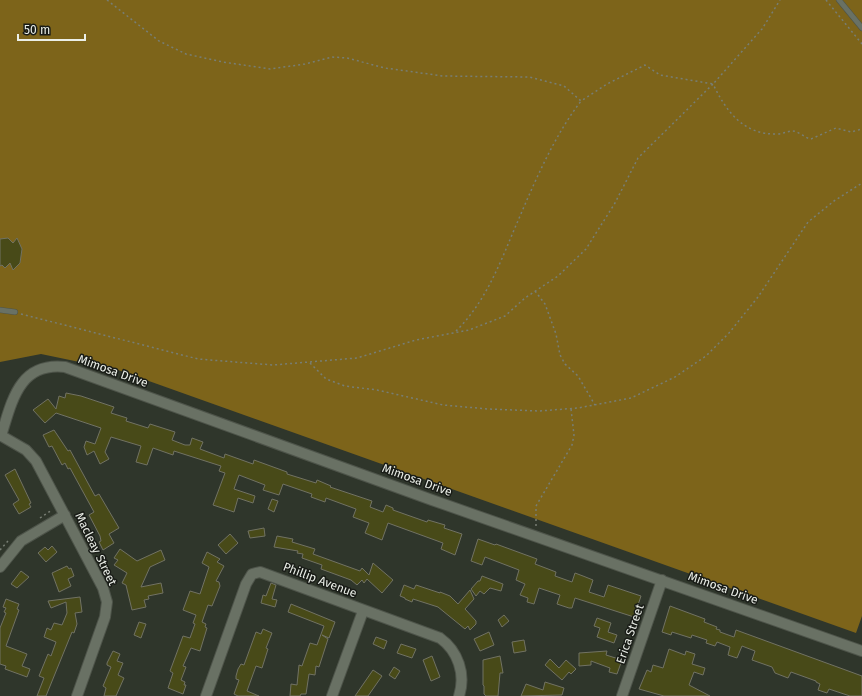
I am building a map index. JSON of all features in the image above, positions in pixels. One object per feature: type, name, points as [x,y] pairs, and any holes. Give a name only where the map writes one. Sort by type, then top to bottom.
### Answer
[{"type":"street","name":"Mimosa Drive","points":[[0,435],[12,402],[23,381],[40,369],[51,366],[65,367],[862,651]]},
{"type":"street","name":"Macleay Street","points":[[0,435],[26,450],[36,461],[103,588],[106,602],[105,617],[77,696]]},
{"type":"street","points":[[0,567],[21,542],[65,515]]},
{"type":"street","name":"Phillip Avenue","points":[[206,696],[246,584],[252,574],[265,573],[363,611],[433,634],[447,643],[456,657],[461,672],[459,696]]},
{"type":"street","name":"Erica Street","points":[[622,696],[662,580]]},
{"type":"street","points":[[332,696],[363,611]]},
{"type":"lane","points":[[839,0],[862,28]]},
{"type":"lane","points":[[0,310],[15,312]]},
{"type":"path","points":[[107,0],[159,41],[186,54],[223,62],[270,69],[305,64],[332,57],[347,58],[385,68],[443,76],[529,77],[564,86],[581,101]]},
{"type":"path","points":[[15,312],[198,359],[273,365],[357,358],[416,340],[469,330],[505,316],[535,291],[558,276],[586,249],[615,203],[638,158],[713,84],[762,29],[780,0]]},
{"type":"path","points":[[826,0],[862,44]]},
{"type":"path","points":[[455,332],[470,317],[497,270],[566,120],[581,101],[607,84],[645,65],[660,75],[713,84]]},
{"type":"path","points":[[713,84],[723,104],[737,122],[766,133],[786,134],[791,131],[797,132],[804,137],[811,139],[836,128],[851,132],[862,129]]},
{"type":"path","points":[[309,362],[326,379],[345,386],[377,390],[443,405],[532,411],[571,409],[631,398],[675,377],[706,356],[729,333],[758,296],[808,222],[834,201],[862,183]]},
{"type":"path","points":[[535,291],[545,304],[556,334],[560,355],[565,364],[578,376],[595,405]]},
{"type":"path","points":[[536,536],[536,506],[572,445],[574,435],[571,409]]},
{"type":"path","points":[[48,504],[52,510]]},
{"type":"shaded area","points":[[0,0],[862,0],[862,616],[856,633],[118,370],[41,354],[0,362]]},
{"type":"building","points":[[8,238],[13,243],[17,238],[22,249],[20,263],[13,270],[10,263],[5,268],[2,265],[0,266],[0,239]]},
{"type":"building","points":[[66,393],[81,396],[114,407],[111,413],[127,418],[126,421],[148,428],[150,424],[175,432],[172,440],[185,445],[190,445],[192,438],[203,442],[200,449],[224,458],[225,454],[253,464],[254,460],[287,472],[287,474],[316,483],[317,480],[331,486],[330,487],[372,501],[370,507],[383,512],[386,505],[393,508],[393,510],[427,522],[428,520],[445,525],[444,528],[462,534],[455,555],[441,549],[443,543],[388,523],[382,540],[365,533],[369,523],[353,517],[356,509],[326,498],[325,502],[311,497],[312,494],[283,484],[279,495],[263,490],[265,485],[239,475],[234,489],[255,496],[253,503],[238,498],[234,512],[213,505],[225,473],[219,471],[221,466],[174,451],[173,455],[153,448],[147,465],[136,462],[141,446],[111,437],[105,452],[109,459],[100,464],[94,451],[87,455],[84,447],[86,441],[95,444],[101,428],[56,413],[45,423],[33,410],[48,399],[56,409],[59,396],[65,398]]},
{"type":"building","points":[[54,430],[68,451],[70,450],[95,496],[99,494],[119,528],[109,534],[114,543],[103,550],[99,542],[101,541],[100,536],[89,515],[94,512],[70,468],[68,469],[65,463],[62,465],[52,446],[49,447],[43,435]]},
{"type":"building","points":[[15,469],[31,503],[29,504],[31,507],[19,514],[13,504],[19,500],[5,475]]},
{"type":"building","points":[[272,499],[278,501],[274,512],[268,509]]},
{"type":"building","points":[[264,528],[265,536],[250,538],[248,531]]},
{"type":"building","points":[[230,534],[238,543],[226,554],[218,545]]},
{"type":"building","points":[[277,536],[293,539],[292,542],[315,549],[313,554],[360,571],[362,568],[369,575],[373,563],[393,580],[382,593],[367,579],[364,583],[362,580],[357,585],[351,580],[321,569],[322,565],[302,558],[303,554],[297,553],[298,551],[274,547]]},
{"type":"building","points":[[478,539],[537,559],[535,564],[556,572],[555,576],[572,582],[575,573],[593,580],[589,592],[604,597],[608,585],[641,596],[634,617],[575,598],[572,608],[569,608],[557,604],[560,595],[539,588],[534,604],[527,602],[528,598],[520,595],[525,584],[516,580],[519,570],[485,557],[482,565],[471,561]]},
{"type":"building","points":[[52,546],[57,552],[46,562],[38,553],[45,547],[48,550]]},
{"type":"building","points":[[120,549],[137,561],[161,550],[165,560],[150,567],[141,587],[161,583],[163,593],[148,596],[149,599],[144,600],[146,607],[132,610],[126,585],[122,583],[127,573],[114,565],[118,560],[114,558]]},
{"type":"building","points":[[207,552],[220,559],[217,562],[224,566],[216,581],[219,582],[220,586],[212,606],[208,605],[202,622],[206,624],[205,627],[207,628],[200,651],[191,648],[183,666],[186,667],[181,680],[185,682],[184,685],[186,685],[183,694],[168,688],[173,673],[170,671],[183,636],[190,638],[195,624],[193,623],[196,615],[183,610],[190,591],[200,594],[209,567],[202,563]]},
{"type":"building","points":[[67,566],[69,569],[71,568],[74,576],[68,579],[71,586],[59,592],[52,573]]},
{"type":"building","points":[[21,571],[29,577],[17,588],[11,584]]},
{"type":"building","points":[[482,576],[503,584],[501,591],[490,588],[484,594],[480,591],[476,596],[471,589],[478,581],[480,581]]},
{"type":"building","points":[[271,583],[276,585],[272,599],[277,600],[275,607],[261,603],[263,595],[266,596]]},
{"type":"building","points":[[404,585],[414,589],[416,585],[440,592],[450,596],[458,604],[470,590],[474,599],[465,609],[476,621],[476,624],[470,630],[468,626],[465,629],[438,607],[413,599],[412,602],[405,599],[400,596]]},
{"type":"building","points":[[80,597],[82,612],[75,613],[77,624],[74,633],[72,632],[46,696],[37,696],[44,678],[39,676],[48,654],[51,656],[56,642],[44,637],[47,628],[51,630],[54,623],[62,625],[67,613],[66,602],[51,608],[48,601]]},
{"type":"building","points":[[6,599],[19,604],[17,609],[19,610],[6,646],[27,654],[22,666],[30,669],[27,677],[5,669],[6,666],[0,664],[0,628],[6,613],[4,612],[6,608],[3,607]]},
{"type":"building","points":[[291,604],[335,622],[329,638],[322,635],[328,639],[319,667],[316,666],[315,675],[309,674],[306,694],[301,694],[300,696],[290,696],[291,684],[297,685],[299,665],[302,666],[310,643],[317,645],[324,626],[288,612]]},
{"type":"building","points":[[670,606],[705,619],[704,622],[717,627],[716,629],[720,630],[720,632],[734,637],[736,630],[862,676],[862,696],[850,696],[829,689],[827,693],[818,690],[820,684],[816,681],[791,672],[788,678],[775,673],[772,667],[752,660],[755,651],[742,646],[737,658],[728,655],[730,647],[717,642],[715,646],[706,643],[707,640],[692,635],[691,638],[672,632],[671,635],[662,632]]},
{"type":"building","points":[[504,615],[509,621],[502,627],[498,620]]},
{"type":"building","points":[[597,618],[611,623],[608,632],[617,635],[614,643],[597,637],[600,628],[594,626]]},
{"type":"building","points":[[139,622],[146,624],[141,638],[134,635]]},
{"type":"building","points":[[263,629],[272,633],[266,648],[268,649],[262,668],[256,666],[247,691],[259,696],[238,696],[234,694],[239,680],[236,679],[238,669],[241,664],[244,665],[256,632],[261,634]]},
{"type":"building","points":[[489,632],[494,645],[480,651],[474,639]]},
{"type":"building","points":[[376,637],[387,641],[384,649],[373,644]]},
{"type":"building","points":[[524,640],[526,651],[514,653],[512,642]]},
{"type":"building","points":[[401,644],[416,649],[412,658],[397,653]]},
{"type":"building","points":[[669,649],[685,655],[686,651],[695,654],[692,664],[705,668],[703,675],[694,672],[689,685],[710,696],[664,696],[639,689],[647,670],[651,672],[653,665],[663,668]]},
{"type":"building","points":[[113,651],[120,654],[117,661],[123,663],[118,675],[124,678],[116,696],[104,696],[106,688],[103,686],[111,667],[107,665],[107,663]]},
{"type":"building","points":[[607,651],[606,655],[622,660],[617,674],[609,672],[610,668],[591,661],[591,665],[579,666],[579,653]]},
{"type":"building","points":[[432,656],[440,677],[431,681],[423,660]]},
{"type":"building","points":[[500,656],[503,673],[500,673],[498,696],[486,696],[484,694],[483,685],[483,660]]},
{"type":"building","points":[[550,659],[559,668],[566,660],[576,669],[571,674],[569,672],[562,680],[545,665]]},
{"type":"building","points":[[394,667],[400,671],[395,679],[389,675]]},
{"type":"building","points":[[373,670],[382,676],[368,696],[355,696]]},
{"type":"building","points":[[545,682],[564,688],[562,695],[521,696],[526,684],[543,690]]}]
